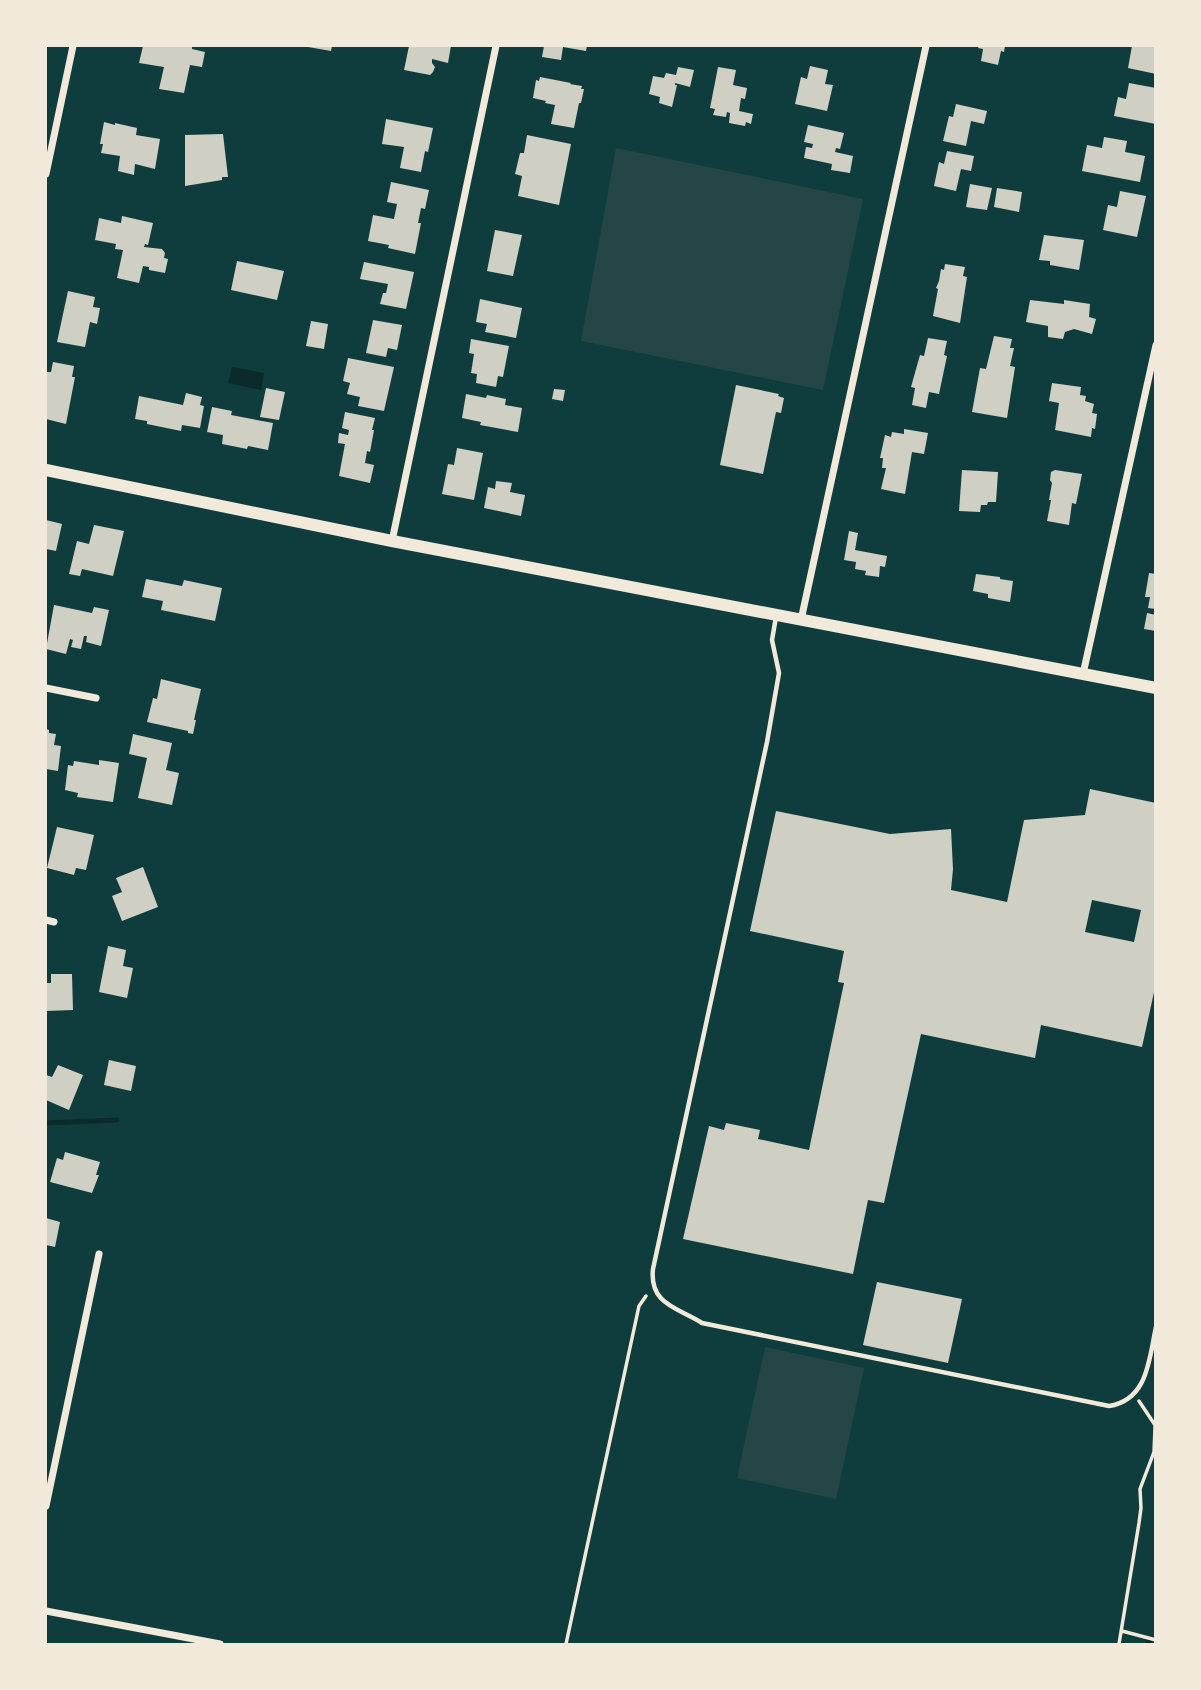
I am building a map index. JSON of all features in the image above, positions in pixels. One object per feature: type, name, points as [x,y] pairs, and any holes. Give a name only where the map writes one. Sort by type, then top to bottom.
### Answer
[{"type":"street","points":[[46,174],[73,46]]},
{"type":"street","points":[[392,541],[496,46]]},
{"type":"street","points":[[801,621],[926,46]]},
{"type":"street","points":[[1083,674],[1156,345]]},
{"type":"street","points":[[46,470],[392,541],[1156,688]]},
{"type":"street","points":[[46,688],[96,698]]},
{"type":"street","points":[[46,920],[54,922]]},
{"type":"street","points":[[46,1506],[99,1254]]},
{"type":"street","points":[[46,1611],[220,1644]]},
{"type":"lane","points":[[777,616],[772,640],[779,673],[774,704],[653,1269],[654,1286],[670,1307],[702,1322],[1109,1406],[1125,1402],[1134,1394],[1146,1373],[1156,1327]]},
{"type":"path","points":[[566,1644],[639,1306],[654,1286]]},
{"type":"path","points":[[1119,1644],[1139,1523],[1140,1489],[1154,1452],[1155,1428],[1134,1394]]},
{"type":"path","points":[[1122,1631],[1156,1640]]},
{"type":"shaded area","points":[[616,148],[863,199],[823,390],[581,341]]},
{"type":"shaded area","points":[[232,367],[264,373],[261,390],[228,383]]},
{"type":"shaded area","points":[[765,1347],[864,1368],[836,1499],[737,1478]]},
{"type":"building","points":[[143,46],[192,47],[205,52],[202,67],[190,65],[184,93],[159,89],[164,67],[139,63]]},
{"type":"building","points":[[308,46],[332,46],[331,51]]},
{"type":"building","points":[[409,46],[451,46],[448,63],[432,59],[435,67],[430,75],[404,70]]},
{"type":"building","points":[[544,46],[587,46],[586,51],[563,47],[561,60],[542,57]]},
{"type":"building","points":[[1005,46],[998,65],[981,61],[983,49],[978,48]]},
{"type":"building","points":[[1132,46],[1156,46],[1156,74],[1128,68]]},
{"type":"building","points":[[810,66],[828,70],[825,84],[833,85],[827,111],[795,104],[801,77],[807,79]]},
{"type":"building","points":[[678,67],[694,70],[690,87],[675,83],[677,85],[672,107],[659,103],[660,97],[649,94],[653,76],[664,78],[666,73],[676,75]]},
{"type":"building","points":[[718,67],[736,70],[733,85],[747,88],[745,99],[741,98],[739,111],[753,114],[751,124],[746,122],[745,126],[729,123],[730,113],[727,112],[726,117],[713,115],[715,109],[710,108]]},
{"type":"building","points":[[540,77],[582,86],[581,89],[584,89],[574,128],[551,124],[555,105],[533,98],[536,80],[539,81]]},
{"type":"building","points":[[1129,83],[1156,88],[1156,124],[1114,116],[1118,97],[1126,99]]},
{"type":"building","points":[[956,104],[987,111],[984,124],[971,121],[966,146],[943,141],[949,116],[953,117]]},
{"type":"building","points":[[386,119],[433,128],[421,172],[400,168],[404,147],[382,144]]},
{"type":"building","points":[[104,122],[137,128],[136,135],[160,139],[155,169],[135,164],[134,175],[118,171],[120,156],[101,153]]},
{"type":"building","points":[[808,125],[844,133],[840,149],[836,148],[835,152],[853,156],[850,173],[831,170],[832,164],[804,158],[806,147],[812,148],[813,144],[804,142]]},
{"type":"building","points":[[223,134],[228,177],[185,186],[185,135]]},
{"type":"building","points":[[527,135],[571,144],[559,205],[518,196],[522,176],[515,174],[520,153],[524,153]]},
{"type":"building","points":[[1104,137],[1127,141],[1125,152],[1145,156],[1140,182],[1082,171],[1087,145],[1102,148]]},
{"type":"building","points":[[947,151],[974,156],[971,171],[961,169],[956,191],[934,186],[939,162],[944,164]]},
{"type":"building","points":[[391,182],[429,190],[425,209],[421,208],[415,254],[368,241],[373,215],[394,219],[397,204],[387,202]]},
{"type":"building","points":[[970,184],[992,188],[987,210],[966,207]]},
{"type":"building","points":[[997,188],[1022,192],[1019,212],[994,207]]},
{"type":"building","points":[[1120,191],[1146,196],[1137,237],[1103,230],[1108,205],[1117,207]]},
{"type":"building","points":[[122,216],[153,223],[148,245],[145,244],[144,247],[162,249],[164,258],[168,259],[165,273],[143,266],[139,283],[117,278],[123,250],[115,249],[116,244],[95,240],[99,218],[121,223]]},
{"type":"building","points":[[495,230],[522,235],[513,276],[487,271]]},
{"type":"building","points":[[1044,235],[1084,240],[1079,270],[1050,265],[1050,261],[1039,260]]},
{"type":"building","points":[[237,261],[284,271],[277,300],[231,290]]},
{"type":"building","points":[[364,262],[414,272],[406,309],[380,304],[388,284],[360,279]]},
{"type":"building","points":[[945,264],[965,267],[963,276],[967,277],[960,323],[933,316],[936,288]]},
{"type":"building","points":[[68,291],[95,297],[93,307],[100,308],[97,324],[90,322],[85,347],[57,342]]},
{"type":"building","points":[[480,299],[522,308],[516,338],[485,332],[487,324],[476,322]]},
{"type":"building","points":[[1030,300],[1064,304],[1064,300],[1090,304],[1089,317],[1096,319],[1092,334],[1074,329],[1065,332],[1063,339],[1048,337],[1048,326],[1026,322]]},
{"type":"building","points":[[373,320],[402,325],[397,350],[388,348],[386,357],[366,353]]},
{"type":"building","points":[[311,321],[328,324],[324,349],[306,346]]},
{"type":"building","points":[[994,336],[1012,339],[1010,348],[1014,348],[1010,366],[1015,367],[1007,418],[972,412],[980,368],[986,369]]},
{"type":"building","points":[[928,338],[947,341],[944,355],[947,356],[939,394],[929,392],[926,408],[912,405],[915,388],[911,387],[920,355],[924,356]]},
{"type":"building","points":[[471,339],[509,346],[503,377],[498,376],[496,387],[476,383],[477,374],[471,373],[474,354],[469,353]]},
{"type":"building","points":[[348,358],[394,367],[384,411],[358,406],[360,397],[347,394],[350,383],[343,381]]},
{"type":"building","points":[[53,362],[74,366],[72,377],[75,377],[66,424],[46,419],[47,372],[51,372]]},
{"type":"building","points":[[1052,383],[1081,387],[1080,395],[1086,396],[1085,401],[1094,404],[1092,413],[1097,414],[1091,437],[1055,430],[1059,403],[1049,401]]},
{"type":"building","points":[[736,385],[779,394],[778,396],[784,398],[781,413],[776,412],[763,474],[720,465]]},
{"type":"building","points":[[266,388],[285,392],[279,420],[260,417]]},
{"type":"building","points":[[554,389],[565,390],[563,401],[552,399]]},
{"type":"building","points":[[186,393],[202,397],[200,405],[204,406],[200,428],[182,425],[181,431],[135,419],[139,396],[183,405]]},
{"type":"building","points":[[466,394],[506,399],[505,405],[522,408],[518,432],[480,425],[481,422],[462,418]]},
{"type":"building","points":[[212,407],[232,411],[231,415],[273,423],[268,450],[222,444],[223,435],[207,432]]},
{"type":"building","points":[[345,412],[375,418],[370,452],[367,451],[365,463],[374,465],[370,483],[339,476],[345,444],[338,443],[339,433],[348,435],[349,430],[342,428]]},
{"type":"building","points":[[904,429],[928,433],[924,454],[912,452],[905,494],[881,489],[886,468],[882,468],[883,458],[880,458],[885,435],[891,437],[892,432],[904,434]]},
{"type":"building","points":[[457,448],[483,453],[474,500],[442,494],[448,464],[454,465]]},
{"type":"building","points":[[962,470],[998,472],[996,502],[981,505],[980,512],[959,511]]},
{"type":"building","points":[[1055,470],[1082,474],[1076,504],[1072,503],[1069,525],[1047,521],[1051,500],[1051,472]]},
{"type":"building","points":[[496,481],[512,483],[510,492],[525,495],[521,516],[484,508],[488,487],[495,489]]},
{"type":"building","points":[[46,520],[62,524],[56,551],[46,549]]},
{"type":"building","points":[[94,525],[124,531],[113,576],[82,569],[80,576],[69,574],[77,541],[89,544]]},
{"type":"building","points":[[849,531],[858,533],[855,550],[887,556],[885,567],[880,566],[879,577],[865,575],[866,571],[855,569],[856,562],[844,560]]},
{"type":"building","points":[[1149,573],[1156,574],[1156,609],[1148,608],[1150,597],[1145,597]]},
{"type":"building","points":[[976,574],[1013,581],[1010,602],[988,598],[988,594],[973,591]]},
{"type":"building","points":[[146,579],[182,586],[184,580],[222,588],[215,621],[161,610],[163,601],[142,597]]},
{"type":"building","points":[[54,605],[92,613],[94,607],[109,610],[101,646],[86,642],[87,636],[84,636],[81,649],[71,647],[73,640],[70,639],[66,654],[46,649]]},
{"type":"building","points":[[1147,613],[1156,615],[1156,631],[1144,629]]},
{"type":"building","points":[[161,679],[201,689],[193,734],[147,722],[153,698],[157,699]]},
{"type":"building","points":[[46,729],[49,733],[56,734],[54,745],[61,746],[58,771],[46,769]]},
{"type":"building","points":[[133,734],[172,743],[166,770],[179,773],[172,805],[138,798],[147,758],[129,754]]},
{"type":"building","points":[[99,760],[119,763],[113,802],[77,797],[78,793],[65,790],[68,765],[73,766],[74,761],[99,765]]},
{"type":"building","points":[[1090,789],[1156,803],[1156,983],[1142,1047],[1041,1025],[1035,1058],[921,1034],[884,1203],[868,1200],[853,1274],[683,1239],[709,1126],[724,1130],[726,1123],[760,1130],[758,1139],[809,1150],[844,983],[838,982],[844,951],[750,931],[776,811],[890,834],[951,829],[951,890],[1007,902],[1024,820],[1085,815]],"holes":[[[1092,900],[1141,910],[1134,942],[1085,932]]]},
{"type":"building","points":[[57,827],[94,835],[86,870],[76,868],[74,875],[47,868]]},
{"type":"building","points":[[143,867],[158,907],[122,921],[112,896],[122,892],[116,878]]},
{"type":"building","points":[[108,946],[126,950],[123,966],[133,968],[127,998],[99,992]]},
{"type":"building","points":[[51,974],[72,974],[73,1010],[46,1011],[46,983],[51,983]]},
{"type":"building","points":[[109,1060],[136,1066],[131,1091],[104,1085]]},
{"type":"building","points":[[58,1065],[83,1075],[69,1110],[46,1100],[46,1075],[52,1077]]},
{"type":"building","points":[[65,1152],[100,1162],[96,1175],[99,1175],[92,1193],[50,1182],[57,1158],[63,1160]]},
{"type":"building","points":[[46,1218],[60,1222],[55,1247],[46,1245]]},
{"type":"building","points":[[877,1282],[962,1299],[948,1363],[863,1345]]},
{"type":"waterway","points":[[46,1123],[117,1120]]}]
